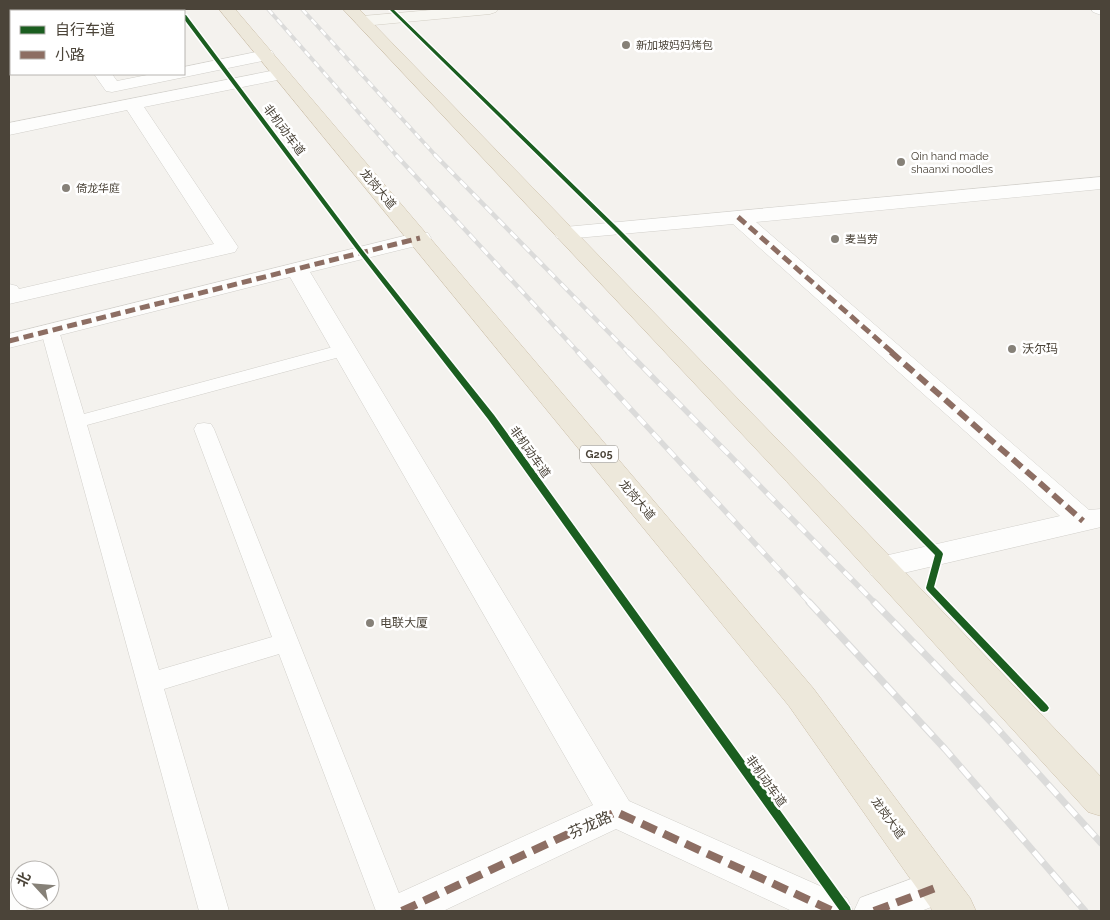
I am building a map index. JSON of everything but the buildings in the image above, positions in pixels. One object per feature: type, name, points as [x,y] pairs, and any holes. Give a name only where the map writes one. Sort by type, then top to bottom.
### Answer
[{"type":"highway","name":"龙岗大道","points":[[227,9],[801,697],[947,899]]},
{"type":"highway","points":[[357,15],[565,232],[1101,801]]},
{"type":"street","points":[[357,15],[490,9]]},
{"type":"street","points":[[185,72],[273,64]]},
{"type":"street","points":[[9,129],[133,105],[273,64]]},
{"type":"street","points":[[103,75],[112,87],[171,75]]},
{"type":"street","points":[[9,291],[11,298],[227,247],[133,105]]},
{"type":"street","points":[[565,232],[1101,183]]},
{"type":"street","points":[[738,217],[1092,519]]},
{"type":"street","points":[[9,341],[420,238]]},
{"type":"street","points":[[297,269],[616,812]]},
{"type":"street","points":[[882,567],[1092,519]]},
{"type":"street","name":"芬龙路","points":[[402,911],[616,812],[833,911]]},
{"type":"street","points":[[874,911],[947,899]]},
{"type":"lane","points":[[50,330],[214,911]]},
{"type":"lane","points":[[76,422],[344,350]]},
{"type":"lane","points":[[204,428],[391,911]]},
{"type":"lane","points":[[150,683],[286,642]]},
{"type":"lane","points":[[9,892],[12,911]]},
{"type":"railway","points":[[268,9],[397,156]]},
{"type":"railway","points":[[302,9],[436,156]]},
{"type":"railway","points":[[396,155],[579,353]]},
{"type":"railway","points":[[435,155],[629,353]]},
{"type":"railway","points":[[578,352],[810,603]]},
{"type":"railway","points":[[628,352],[875,603]]},
{"type":"railway","points":[[809,602],[945,749],[1085,911]]},
{"type":"railway","points":[[874,602],[995,726],[1101,843]]},
{"type":"marked path","points":[[738,217],[1083,521]]},
{"type":"marked path","points":[[9,341],[420,238]]},
{"type":"marked path","points":[[402,911],[616,812],[833,911]]},
{"type":"marked path","points":[[874,911],[938,887]]},
{"type":"cycle path","points":[[391,9],[615,228],[939,554],[930,588],[1044,708]]},
{"type":"cycle path","name":"非机动车道","points":[[185,17],[362,253],[491,417],[846,911]]},
{"type":"place","name":"新加坡妈妈烤包","points":[[626,45]]},
{"type":"place","name":"Qin hand made shaanxi noodles","points":[[901,162]]},
{"type":"place","name":"倚龙华庭","points":[[66,188]]},
{"type":"place","name":"麦当劳","points":[[835,239]]},
{"type":"place","name":"沃尔玛","points":[[1012,349]]},
{"type":"place","name":"电联大厦","points":[[370,623]]}]
